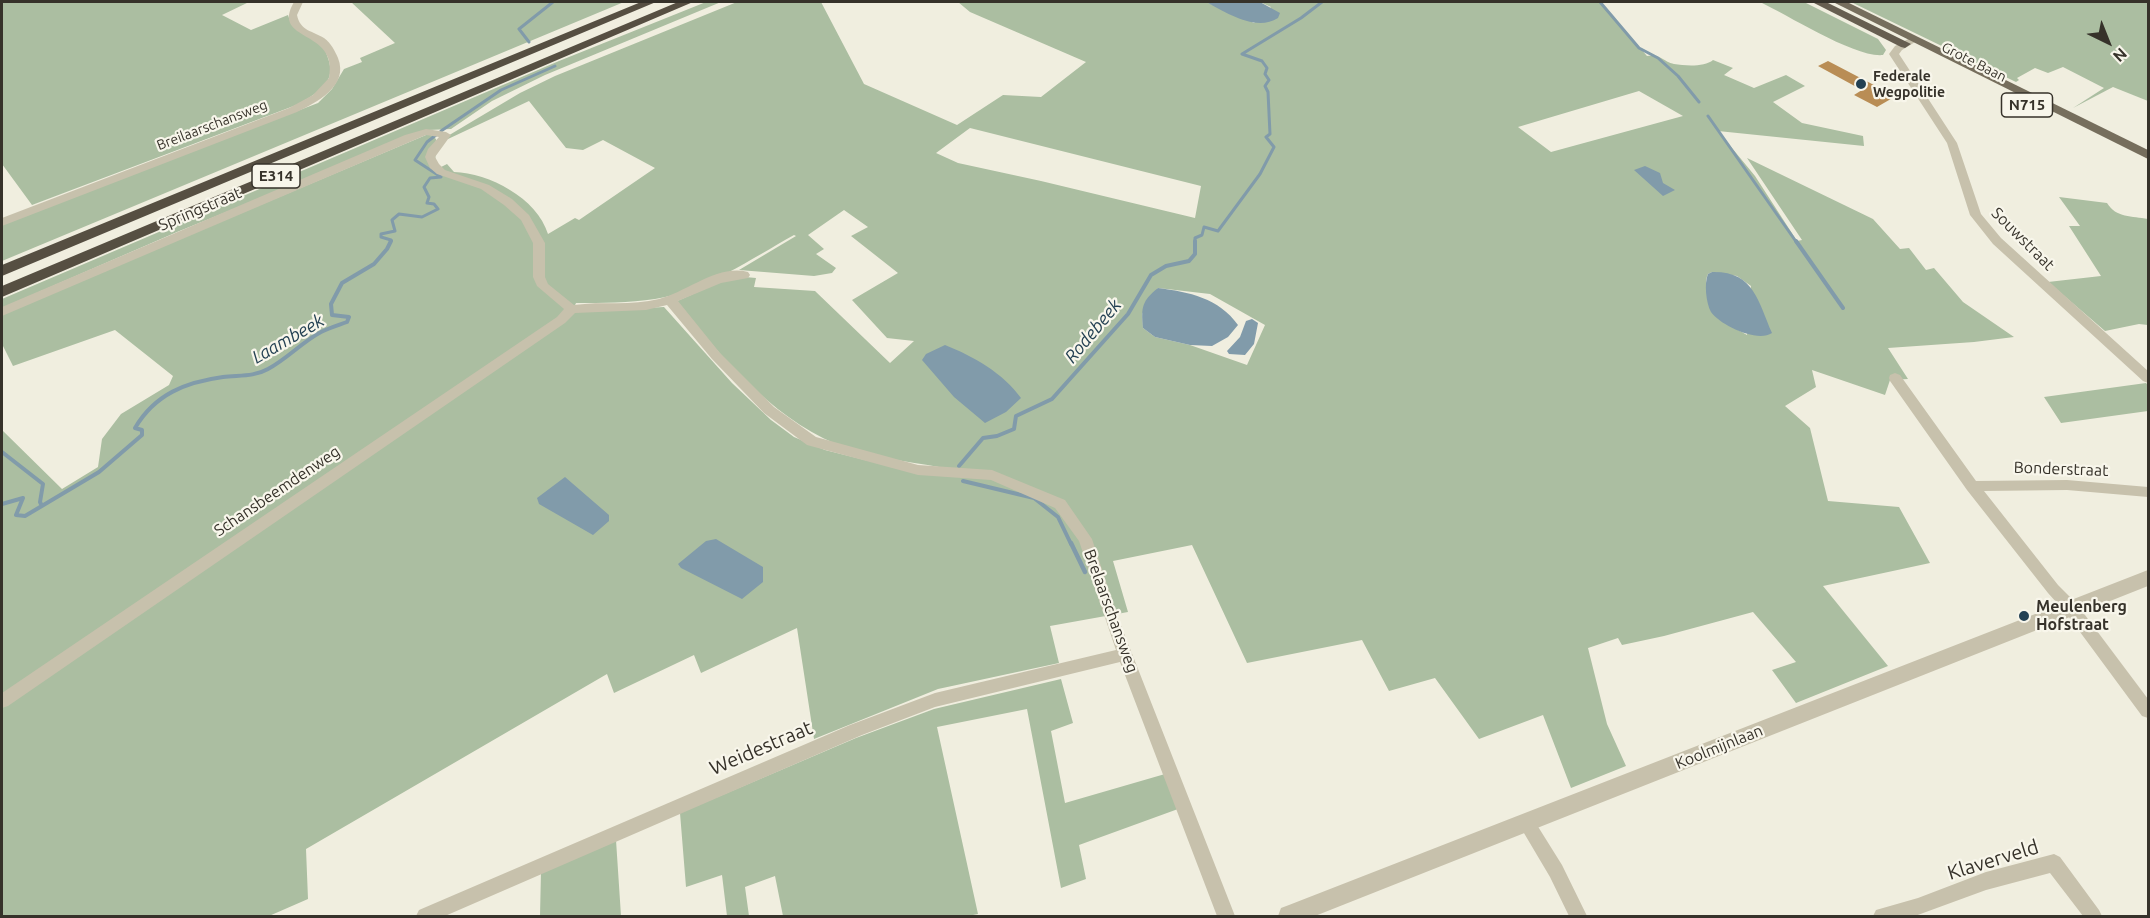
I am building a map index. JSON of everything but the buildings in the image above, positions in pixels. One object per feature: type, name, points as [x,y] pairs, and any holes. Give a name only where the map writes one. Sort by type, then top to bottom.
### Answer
[{"type":"highway","name":"E314","points":[[2,272],[650,2]]},
{"type":"highway","name":"E314","points":[[2,292],[687,2]]},
{"type":"highway","name":"Grote Baan","points":[[1818,2],[1910,41]]},
{"type":"main road","name":"Grote Baan","points":[[1839,2],[2148,166]]},
{"type":"main road","name":"Grote Baan","points":[[1910,41],[2148,155]]},
{"type":"street","name":"Breilaarschansweg","points":[[2,222],[293,110],[321,94],[333,81],[336,69],[326,45],[305,33],[294,22],[292,17],[298,2]]},
{"type":"street","name":"Souwstraat","points":[[1910,41],[1898,48],[1894,54],[1952,143],[1971,204],[1981,224],[2148,378]]},
{"type":"street","name":"Springstraat","points":[[2,312],[408,137],[426,132],[446,135],[432,151],[430,157],[434,166],[447,175],[485,187],[508,202],[525,218],[538,243],[539,278],[543,286],[572,309]]},
{"type":"street","points":[[572,309],[629,306],[670,300],[723,278],[737,274],[744,275]]},
{"type":"street","name":"Brelaarschansweg","points":[[670,300],[716,356],[761,402],[812,441],[918,470],[992,475],[1060,504],[1085,539],[1126,654],[1226,916]]},
{"type":"street","name":"Schansbeemdenweg","points":[[2,701],[561,320],[572,309]]},
{"type":"street","points":[[1895,378],[1972,486],[2053,589],[2071,608],[2148,711]]},
{"type":"street","name":"Bonderstraat","points":[[1972,486],[2067,485],[2148,492]]},
{"type":"street","name":"Koolmijnlaan","points":[[1289,916],[2148,578]]},
{"type":"street","name":"Weidestraat","points":[[425,916],[856,730],[935,700],[1126,654]]},
{"type":"street","points":[[1526,823],[1556,871],[1578,916]]},
{"type":"street","name":"Klaverveld","points":[[1881,916],[1918,907],[1986,881],[2055,863],[2093,916]]},
{"type":"green space","points":[[2,2],[249,2],[222,15],[251,30],[288,15],[296,29],[322,45],[328,58],[330,74],[319,91],[299,104],[32,205],[2,164]]},
{"type":"green space","points":[[351,2],[624,2],[2,261],[2,224],[318,103],[332,89],[344,69],[362,62],[360,58],[395,43]]},
{"type":"green space","points":[[706,2],[721,2],[545,75],[492,101],[451,129],[428,130],[177,232],[2,308],[2,299],[559,61]]},
{"type":"green space","points":[[737,2],[821,2],[864,84],[957,125],[1003,95],[1041,97],[1086,62],[970,12],[958,2],[1206,2],[1254,23],[1271,7],[1260,2],[1601,2],[1647,56],[1656,56],[1670,63],[1684,65],[1700,65],[1713,60],[1733,68],[1724,75],[1754,88],[1786,75],[1805,86],[1773,102],[1802,123],[1863,136],[1864,146],[1718,131],[1755,176],[1797,241],[1802,240],[1747,158],[1873,219],[1900,249],[1909,248],[1926,270],[1934,268],[1963,302],[2014,337],[1888,348],[1908,379],[1890,380],[1885,395],[1812,370],[1816,387],[1785,406],[1810,428],[1828,501],[1899,507],[1930,563],[1823,586],[1888,666],[1796,703],[1772,670],[1796,662],[1753,612],[1664,636],[1622,645],[1618,638],[1588,648],[1607,724],[1626,766],[1571,788],[1543,715],[1479,739],[1435,678],[1389,691],[1362,640],[1247,663],[1192,545],[1113,561],[1128,612],[1050,626],[1059,663],[938,689],[814,739],[797,628],[701,673],[694,655],[614,693],[607,674],[306,849],[308,899],[269,916],[2,916],[2,430],[62,489],[98,467],[102,439],[121,414],[169,385],[173,376],[115,330],[13,366],[2,344],[2,314],[426,135],[431,135],[436,139],[435,170],[447,164],[454,172],[482,177],[510,190],[534,209],[548,234],[575,218],[579,220],[655,168],[603,140],[583,150],[566,148],[529,101],[448,139],[446,137],[520,93],[555,76]],"holes":[[[1639,91],[1683,116],[1551,152],[1518,127]],[[970,128],[1201,186],[1195,218],[958,163],[936,153]],[[844,210],[868,227],[851,236],[898,273],[852,300],[887,338],[914,341],[890,363],[815,291],[754,287],[756,278],[734,276],[675,302],[747,382],[767,400],[811,432],[860,452],[939,467],[917,473],[825,450],[794,437],[771,420],[732,383],[664,307],[572,312],[576,303],[655,299],[692,289],[710,282],[794,235],[796,236],[739,270],[814,276],[832,273],[836,268],[816,254],[824,249],[808,235]],[[1712,272],[1737,276],[1751,286],[1747,335],[1720,319],[1711,308],[1706,285],[1708,274]],[[1158,288],[1210,294],[1265,325],[1247,365],[1190,345],[1155,337],[1143,328],[1142,314]]]},
{"type":"green space","points":[[1760,2],[1804,2],[1878,39],[1886,50],[1883,55],[1856,50]]},
{"type":"green space","points":[[1851,2],[2148,2],[2148,101],[2113,87],[2073,108],[2104,88],[2063,67],[2048,73],[2035,68],[2017,78],[2019,80],[2016,82]]},
{"type":"green space","points":[[2059,197],[2107,203],[2120,214],[2148,219],[2148,325],[2139,324],[2105,331],[2048,282],[2101,276],[2069,226],[2080,226]]},
{"type":"green space","points":[[2146,383],[2148,385],[2148,411],[2061,423],[2044,397]]},
{"type":"green space","points":[[1061,679],[1073,723],[1051,731],[1065,803],[1165,774],[1178,809],[1079,845],[1086,879],[1061,888],[1027,709],[937,727],[978,914],[968,916],[783,916],[775,876],[745,887],[749,916],[727,916],[722,875],[686,887],[680,813],[856,738],[934,709]]},
{"type":"green space","points":[[616,840],[621,916],[540,916],[541,871]]},
{"type":"water","points":[[1206,2],[1260,2],[1280,13],[1278,18],[1269,22],[1251,22],[1232,16]]},
{"type":"water","points":[[1645,166],[1660,173],[1663,183],[1675,190],[1663,196],[1634,170]]},
{"type":"water","points":[[1726,273],[1746,282],[1758,299],[1772,333],[1757,336],[1739,331],[1722,322],[1711,312],[1706,293],[1706,282],[1708,274]]},
{"type":"water","points":[[1158,288],[1192,294],[1213,302],[1238,325],[1228,337],[1212,346],[1190,345],[1155,337],[1143,328],[1142,315],[1146,301]]},
{"type":"water","points":[[1252,319],[1258,323],[1254,344],[1245,355],[1229,354],[1227,351],[1240,337],[1246,321]]},
{"type":"water","points":[[945,345],[987,366],[1021,398],[1006,412],[985,423],[954,397],[922,360],[926,354]]},
{"type":"water","points":[[565,477],[609,515],[609,521],[593,535],[539,504],[537,498]]},
{"type":"water","points":[[716,539],[763,567],[763,582],[742,599],[681,568],[678,564],[706,541]]},
{"type":"waterway","name":"Laambeek","points":[[529,42],[519,29],[553,2]]},
{"type":"waterway","name":"Rodebeek","points":[[959,466],[983,438],[997,436],[1014,429],[1016,416],[1052,399],[1128,314],[1151,275],[1166,266],[1189,261],[1195,254],[1195,238],[1202,235],[1204,227],[1218,231],[1260,174],[1274,147],[1266,137],[1270,134],[1268,92],[1265,86],[1269,80],[1265,74],[1267,68],[1262,61],[1242,54],[1301,18],[1322,2]]},
{"type":"waterway","points":[[1600,2],[1639,48],[1658,58],[1678,76],[1699,102]]},
{"type":"waterway","name":"Laambeek","points":[[441,131],[501,90],[555,66]]},
{"type":"waterway","points":[[1708,116],[1797,243]]},
{"type":"waterway","name":"Laambeek","points":[[390,243],[391,240],[381,237],[381,234],[395,231],[392,220],[399,214],[422,217],[438,209],[434,204],[427,203],[429,197],[424,187],[430,178],[441,177],[415,160],[427,142],[436,135]]},
{"type":"waterway","points":[[1796,241],[1843,308]]},
{"type":"waterway","name":"Laambeek","points":[[42,506],[99,472],[142,435],[142,430],[135,428],[143,416],[162,398],[196,382],[263,372],[314,336],[347,322],[349,317],[332,315],[331,304],[342,283],[374,264],[390,243]]},
{"type":"waterway","points":[[2,452],[43,484],[40,502],[42,506]]},
{"type":"waterway","points":[[963,481],[1034,498],[1058,517],[1071,544]]},
{"type":"waterway","name":"Laambeek","points":[[2,504],[23,498],[16,515],[25,516],[42,506]]},
{"type":"waterway","points":[[1071,543],[1085,572]]},
{"type":"place","name":"Federale Wegpolitie","points":[[1861,84]]},
{"type":"place","name":"Meulenberg Hofstraat","points":[[2024,616]]}]
